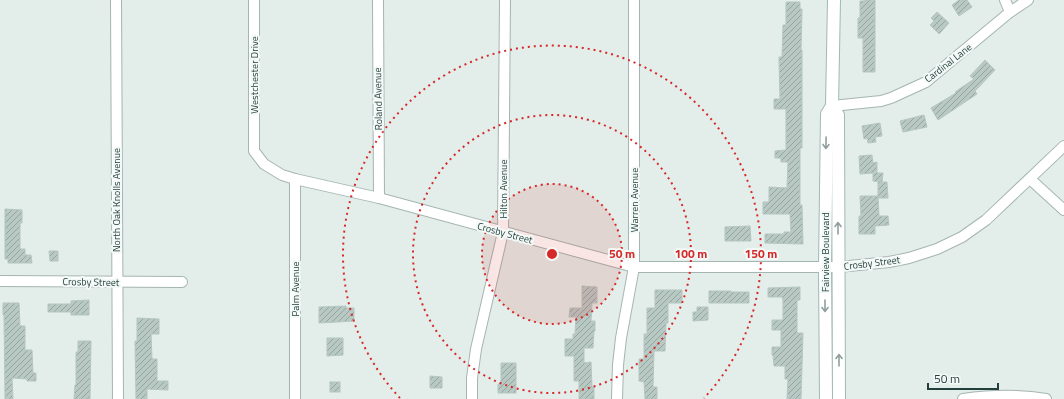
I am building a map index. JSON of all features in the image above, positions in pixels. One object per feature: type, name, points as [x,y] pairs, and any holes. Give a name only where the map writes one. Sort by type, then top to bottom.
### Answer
[{"type":"street","name":"North Oak Knolls Avenue","points":[[116,0],[116,283],[118,399]]},
{"type":"street","name":"Westchester Drive","points":[[254,0],[254,151]]},
{"type":"street","name":"Roland Avenue","points":[[378,0],[379,198]]},
{"type":"street","name":"Hilton Avenue","points":[[472,399],[472,378],[476,349],[503,232],[505,0]]},
{"type":"street","name":"Warren Avenue","points":[[617,399],[620,344],[634,267],[634,0]]},
{"type":"street","name":"Fairview Boulevard","points":[[826,399],[825,268],[827,114],[832,106],[834,0]]},
{"type":"street","points":[[1005,0],[1010,12]]},
{"type":"street","name":"Cardinal Lane","points":[[832,106],[881,101],[891,98],[920,84],[942,69],[1010,12],[1028,0]]},
{"type":"street","name":"Fairview Boulevard","points":[[832,106],[838,114],[840,399]]},
{"type":"street","name":"Crosby Street","points":[[254,151],[264,164],[282,175],[295,179],[379,198],[634,267],[825,268],[889,262],[909,258],[962,237],[986,220],[1064,146]]},
{"type":"street","name":"Palm Avenue","points":[[295,179],[295,399]]},
{"type":"street","points":[[1030,179],[1064,210]]},
{"type":"street","name":"Crosby Street","points":[[0,281],[116,283],[182,282]]},
{"type":"street","points":[[963,399],[1005,395],[1019,395],[1046,399]]},
{"type":"building","points":[[875,0],[875,72],[863,72],[863,38],[858,38],[858,18],[860,18],[860,1]]},
{"type":"building","points":[[959,0],[967,0],[972,7],[959,16],[952,5]]},
{"type":"building","points":[[786,2],[800,2],[800,9],[802,9],[802,148],[800,148],[800,205],[802,205],[803,244],[765,243],[765,234],[784,234],[784,232],[791,232],[790,214],[763,214],[763,202],[769,202],[769,187],[787,188],[788,162],[781,162],[781,158],[775,158],[775,151],[786,150],[786,109],[774,109],[774,99],[780,99],[779,57],[782,57],[783,25],[786,25]]},
{"type":"building","points":[[937,12],[949,23],[939,34],[930,25],[934,21],[931,18]]},
{"type":"building","points":[[985,60],[995,70],[975,91],[977,94],[938,120],[931,108],[956,93],[955,92],[974,79],[970,76]]},
{"type":"building","points":[[924,115],[927,127],[903,132],[900,121]]},
{"type":"building","points":[[880,123],[882,136],[875,137],[876,142],[868,143],[867,138],[864,139],[862,126]]},
{"type":"building","points":[[872,155],[873,163],[877,162],[877,173],[883,173],[882,182],[873,181],[873,173],[860,174],[859,156]]},
{"type":"building","points":[[878,182],[887,182],[888,198],[878,198]]},
{"type":"building","points":[[860,196],[878,196],[879,216],[888,216],[889,225],[875,226],[875,234],[859,234],[859,216],[861,216]]},
{"type":"building","points":[[5,209],[22,210],[22,223],[20,223],[20,249],[25,249],[25,255],[31,255],[32,263],[8,263],[8,259],[5,259]]},
{"type":"building","points":[[750,226],[751,241],[725,241],[725,227]]},
{"type":"building","points":[[49,251],[58,251],[58,261],[50,261]]},
{"type":"building","points":[[582,286],[597,287],[597,303],[592,303],[591,321],[595,321],[593,348],[584,348],[584,363],[591,362],[594,399],[579,399],[579,381],[574,381],[574,356],[565,356],[565,339],[573,339],[573,334],[575,334],[576,317],[569,317],[570,308],[582,308]]},
{"type":"building","points":[[800,287],[800,300],[797,300],[797,333],[803,333],[801,399],[787,399],[788,379],[785,379],[785,366],[774,366],[772,355],[772,347],[781,347],[781,330],[772,330],[772,320],[783,320],[783,300],[782,297],[768,297],[768,288]]},
{"type":"building","points":[[655,290],[682,290],[682,303],[668,303],[668,323],[666,323],[665,351],[654,351],[653,387],[657,387],[657,399],[645,399],[644,382],[639,381],[639,359],[644,359],[644,334],[647,334],[647,308],[655,308]]},
{"type":"building","points":[[709,291],[749,292],[749,303],[709,303]]},
{"type":"building","points":[[89,300],[89,315],[71,315],[71,312],[48,312],[48,304],[71,304],[71,301]]},
{"type":"building","points":[[3,303],[19,303],[20,326],[25,326],[25,350],[32,350],[33,373],[36,373],[36,381],[12,378],[13,399],[5,399]]},
{"type":"building","points":[[346,306],[346,308],[354,308],[354,321],[319,323],[319,307]]},
{"type":"building","points":[[697,307],[708,307],[708,320],[693,321],[693,312],[697,312]]},
{"type":"building","points":[[137,318],[159,319],[159,334],[151,334],[152,359],[157,359],[157,381],[168,381],[168,390],[147,389],[147,399],[136,399],[135,341],[137,341]]},
{"type":"building","points":[[327,338],[343,338],[343,355],[327,356]]},
{"type":"building","points":[[78,341],[91,341],[90,399],[74,399],[76,385],[76,352],[78,352]]},
{"type":"building","points":[[501,363],[516,363],[516,393],[498,393],[498,384],[501,384]]},
{"type":"building","points":[[430,376],[442,377],[442,388],[430,388]]},
{"type":"building","points":[[330,382],[340,382],[340,392],[330,392]]}]
